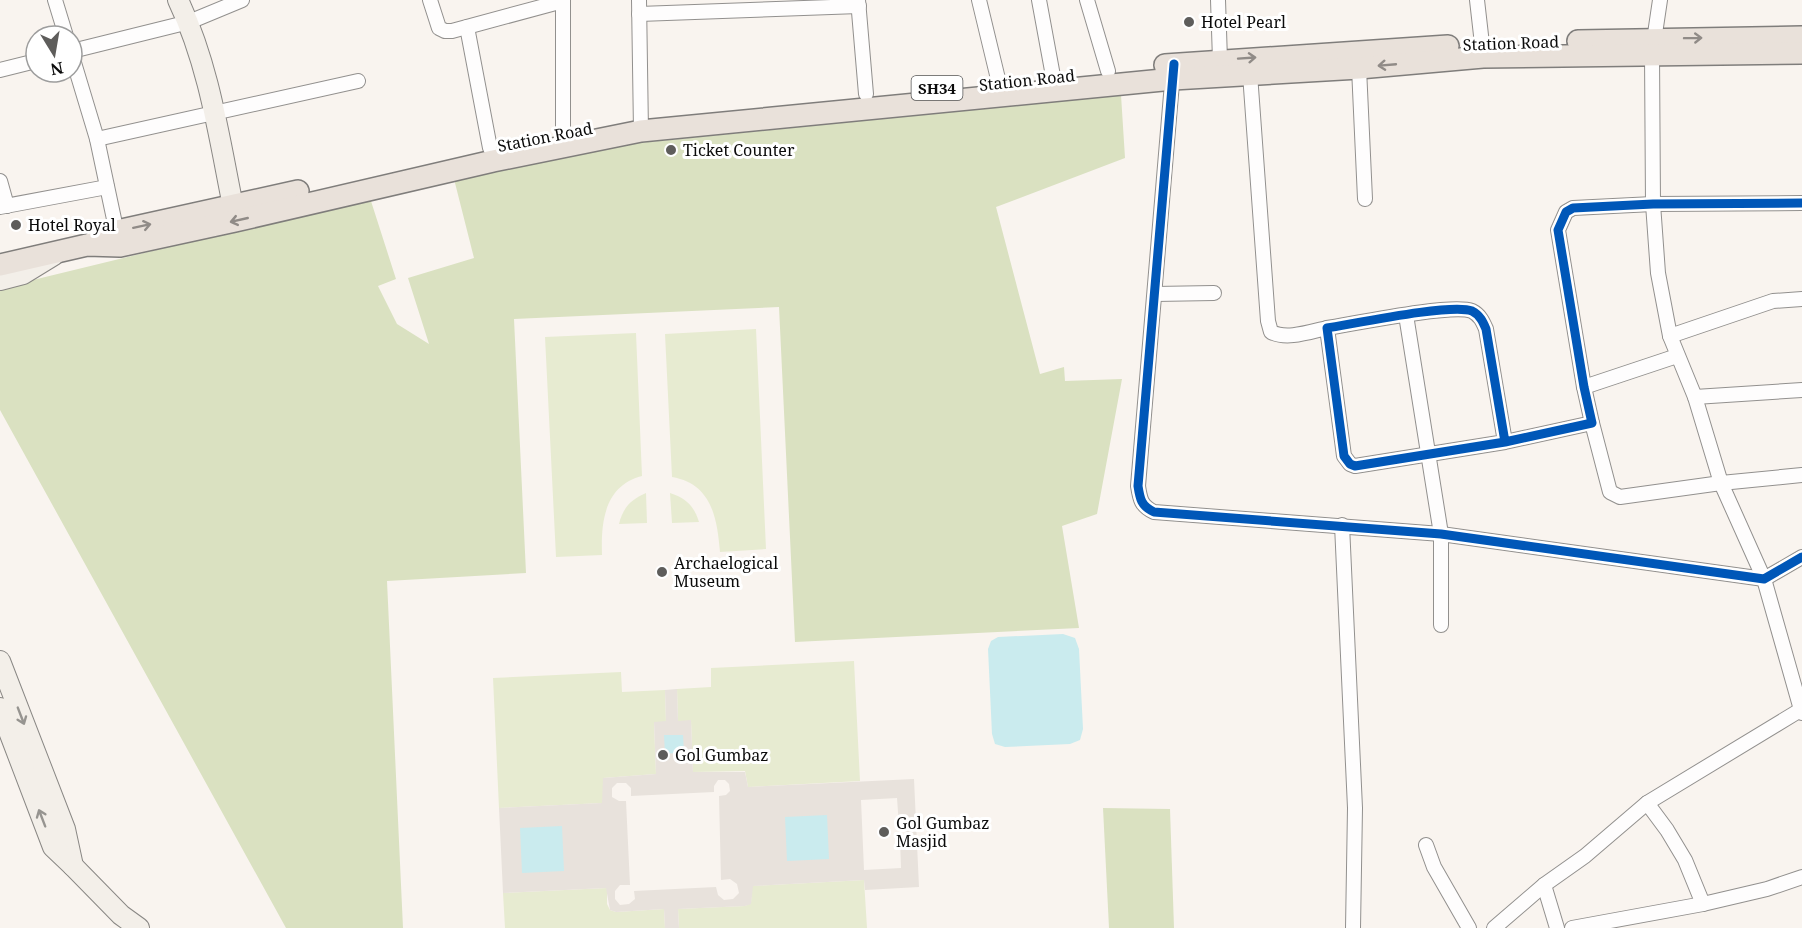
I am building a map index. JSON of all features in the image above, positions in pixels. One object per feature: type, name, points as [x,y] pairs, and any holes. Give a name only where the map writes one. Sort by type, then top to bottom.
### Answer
[{"type":"main road","name":"Station Road","points":[[118,238],[236,221],[641,125],[866,94],[1108,71],[1250,74],[1802,37]]},
{"type":"main road","name":"Station Road","points":[[1,269],[233,206],[490,148],[563,134],[1173,72],[1220,60],[1482,44],[1653,46],[1802,53]]},
{"type":"street","points":[[55,0],[62,24]]},
{"type":"street","points":[[178,0],[189,22],[204,70],[233,206]]},
{"type":"street","points":[[84,51],[189,22],[242,0]]},
{"type":"street","points":[[430,0],[438,28],[452,31],[563,1],[563,134]]},
{"type":"street","points":[[639,0],[641,125]]},
{"type":"street","points":[[979,0],[999,83]]},
{"type":"street","points":[[1039,0],[1053,76]]},
{"type":"street","points":[[1087,0],[1108,71]]},
{"type":"street","points":[[1218,0],[1220,60]]},
{"type":"street","points":[[1477,0],[1482,44]]},
{"type":"street","points":[[1494,928],[1544,885],[1585,856],[1647,803],[1801,711],[1764,579],[1721,483],[1695,397],[1670,336],[1658,273],[1653,204],[1653,46],[1660,0]]},
{"type":"street","points":[[639,14],[713,6],[859,3],[866,94]]},
{"type":"street","points":[[467,27],[490,148]]},
{"type":"street","points":[[0,70],[24,64]]},
{"type":"street","points":[[1359,68],[1365,199]]},
{"type":"street","points":[[1173,72],[1138,486],[1145,508],[1154,512],[1441,534],[1764,579],[1802,557]]},
{"type":"street","points":[[1250,74],[1268,321],[1271,332],[1279,336],[1406,315],[1451,310],[1471,311],[1480,317],[1486,329],[1505,442]]},
{"type":"street","points":[[97,139],[358,81]]},
{"type":"street","points":[[81,84],[97,139],[118,238]]},
{"type":"street","points":[[0,182],[4,206],[107,187]]},
{"type":"street","points":[[1802,203],[1653,204],[1573,208],[1566,212],[1558,230],[1584,387],[1610,492],[1620,496],[1802,475]]},
{"type":"street","points":[[1155,294],[1214,293]]},
{"type":"street","points":[[1670,336],[1773,301],[1802,299]]},
{"type":"street","points":[[1406,315],[1441,534],[1441,625]]},
{"type":"street","points":[[1327,328],[1344,456],[1355,466],[1505,442],[1592,423]]},
{"type":"street","points":[[1584,387],[1677,356]]},
{"type":"street","points":[[1695,397],[1802,390]]},
{"type":"street","points":[[1342,525],[1355,808],[1353,928]]},
{"type":"street","points":[[0,661],[65,829],[73,866]]},
{"type":"street","points":[[0,708],[53,847],[121,915],[139,928]]},
{"type":"street","points":[[1647,803],[1685,860],[1702,904]]},
{"type":"street","points":[[1426,845],[1434,867],[1469,928]]},
{"type":"street","points":[[1572,928],[1702,904],[1767,889],[1802,877]]},
{"type":"street","points":[[1544,885],[1557,928]]},
{"type":"green space","points":[[1121,95],[1125,158],[996,207],[1040,374],[1064,367],[1065,381],[1122,379],[1097,514],[1062,526],[1079,628],[795,642],[779,307],[514,319],[526,573],[387,581],[403,928],[286,928],[0,410],[0,288],[370,198],[396,279],[378,286],[397,324],[429,344],[408,278],[474,258],[454,179],[628,144]]},
{"type":"green space","points":[[756,329],[766,549],[720,552],[717,527],[710,504],[696,487],[672,477],[665,334]]},
{"type":"green space","points":[[636,333],[642,476],[629,481],[612,497],[604,518],[602,555],[556,557],[545,337]]},
{"type":"green space","points":[[646,493],[647,523],[619,524],[628,505]]},
{"type":"green space","points":[[670,493],[689,503],[699,522],[672,523]]},
{"type":"green space","points":[[854,661],[860,781],[748,787],[745,771],[693,772],[691,721],[678,721],[677,689],[711,687],[711,668]]},
{"type":"green space","points":[[621,672],[622,692],[665,690],[666,722],[654,723],[656,774],[603,778],[603,803],[499,808],[493,678]]},
{"type":"green space","points":[[1103,808],[1170,809],[1174,928],[1109,928]]},
{"type":"green space","points":[[864,880],[867,928],[679,928],[678,909],[745,906],[751,903],[752,886]]},
{"type":"green space","points":[[607,888],[607,904],[610,910],[616,912],[664,909],[665,928],[505,928],[503,893]]},
{"type":"shaded area","points":[[677,689],[678,721],[691,720],[693,772],[745,772],[748,787],[914,779],[919,887],[865,890],[864,880],[753,886],[751,904],[745,906],[678,909],[679,928],[665,928],[664,909],[616,912],[610,910],[606,888],[503,893],[499,808],[602,803],[603,778],[656,774],[654,722],[666,721],[665,690]],"holes":[[[718,780],[725,780],[729,784],[730,791],[726,795],[719,796],[721,880],[730,879],[737,884],[739,893],[733,899],[724,900],[718,895],[716,887],[634,891],[635,899],[629,904],[620,905],[615,899],[615,891],[620,885],[630,885],[626,801],[619,801],[612,797],[612,788],[617,783],[626,783],[631,788],[631,796],[714,792],[714,786]],[[897,798],[899,826],[905,826],[906,838],[900,839],[901,868],[864,870],[861,800]]]},
{"type":"water","points":[[1063,634],[1075,638],[1079,649],[1083,729],[1080,740],[1070,744],[1005,747],[995,744],[992,734],[988,649],[991,641],[998,637]]},
{"type":"water","points":[[664,735],[683,735],[684,752],[665,754]]},
{"type":"water","points":[[827,815],[829,859],[787,861],[785,817]]},
{"type":"water","points":[[562,826],[564,871],[522,873],[520,828]]},
{"type":"cycle path","points":[[1174,64],[1138,486],[1146,507],[1154,512],[1441,534],[1764,579],[1802,557]]},
{"type":"cycle path","points":[[1505,442],[1486,329],[1481,319],[1472,311],[1461,309],[1424,312],[1327,328],[1344,456],[1350,464],[1355,466],[1505,442],[1592,423],[1558,230],[1566,212],[1573,208],[1653,204],[1802,203]]},
{"type":"place","name":"Hotel Pearl","points":[[1189,22]]},
{"type":"place","name":"Ticket Counter","points":[[671,150]]},
{"type":"place","name":"Hotel Royal","points":[[16,225]]},
{"type":"place","name":"Archaelogical Museum","points":[[662,572]]},
{"type":"place","name":"Gol Gumbaz","points":[[663,755]]},
{"type":"place","name":"Gol Gumbaz Masjid","points":[[884,832]]}]
